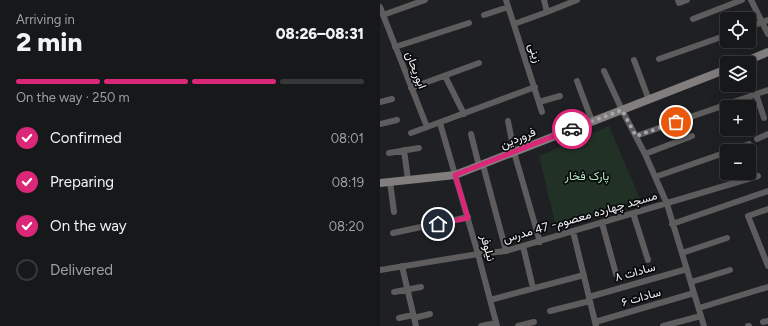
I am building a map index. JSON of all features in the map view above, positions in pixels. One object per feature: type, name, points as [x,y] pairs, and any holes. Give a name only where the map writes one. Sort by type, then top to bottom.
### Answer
[{"type":"street","points":[[383,15],[425,0]]},
{"type":"street","name":"زینی","points":[[506,0],[542,112]]},
{"type":"street","points":[[544,0],[547,12]]},
{"type":"street","points":[[514,24],[578,0]]},
{"type":"street","points":[[678,1],[687,0]]},
{"type":"street","points":[[693,19],[742,0]]},
{"type":"street","points":[[751,0],[765,21],[768,34]]},
{"type":"street","name":"ابوریحان","points":[[380,6],[427,128]]},
{"type":"street","points":[[484,15],[508,7]]},
{"type":"street","points":[[396,47],[469,23]]},
{"type":"street","points":[[660,59],[720,38]]},
{"type":"street","points":[[756,57],[768,52]]},
{"type":"street","points":[[634,60],[649,100]]},
{"type":"street","points":[[411,88],[479,63]]},
{"type":"street","points":[[604,71],[645,154],[667,204],[704,326]]},
{"type":"street","name":"فروردین","points":[[380,183],[455,175],[720,72]]},
{"type":"street","points":[[445,76],[464,114]]},
{"type":"street","points":[[577,81],[592,122]]},
{"type":"street","points":[[411,133],[535,87]]},
{"type":"street","points":[[741,100],[768,90]]},
{"type":"street","points":[[756,94],[764,118]]},
{"type":"street","points":[[539,102],[560,96]]},
{"type":"street","points":[[380,102],[392,99]]},
{"type":"street","points":[[636,136],[720,108]]},
{"type":"street","points":[[380,124],[397,120]]},
{"type":"street","points":[[508,121],[514,152],[540,242]]},
{"type":"street","name":"نیلوفر","points":[[440,123],[497,324]]},
{"type":"street","points":[[471,134],[506,251]]},
{"type":"street","points":[[757,139],[768,134]]},
{"type":"street","points":[[645,154],[692,136]]},
{"type":"street","points":[[389,153],[419,148]]},
{"type":"street","points":[[404,150],[408,180]]},
{"type":"street","points":[[655,177],[720,154]]},
{"type":"street","name":"مسجد چهارده معصوم- 47 مدرس","points":[[380,270],[478,254],[506,251],[758,176]]},
{"type":"street","points":[[390,182],[394,212]]},
{"type":"street","points":[[672,224],[768,191]]},
{"type":"street","points":[[768,209],[748,216],[768,266]]},
{"type":"street","points":[[633,213],[648,260]]},
{"type":"street","points":[[393,233],[468,218]]},
{"type":"street","points":[[602,223],[616,274]]},
{"type":"street","points":[[573,231],[595,324]]},
{"type":"street","points":[[682,253],[727,238]]},
{"type":"street","points":[[523,246],[533,288]]},
{"type":"street","points":[[402,266],[416,326]]},
{"type":"street","name":"سادات ۸","points":[[550,311],[687,269]]},
{"type":"street","points":[[691,282],[730,270]]},
{"type":"street","points":[[490,300],[584,275]]},
{"type":"street","points":[[699,308],[768,286]]},
{"type":"street","points":[[394,292],[421,287]]},
{"type":"street","name":"سادات ۶","points":[[595,324],[694,293]]},
{"type":"street","points":[[399,318],[430,314]]},
{"type":"street","points":[[663,326],[701,316]]},
{"type":"street","points":[[518,326],[534,322]]},
{"type":"street","points":[[481,326],[497,324]]},
{"type":"green space","name":"پارک فخار","points":[[609,126],[640,199],[556,226],[539,156]]},
{"type":"way so far","points":[[572,129],[622,110],[636,136],[676,122]]},
{"type":"route","points":[[438,224],[468,218],[455,175],[572,129]]}]
